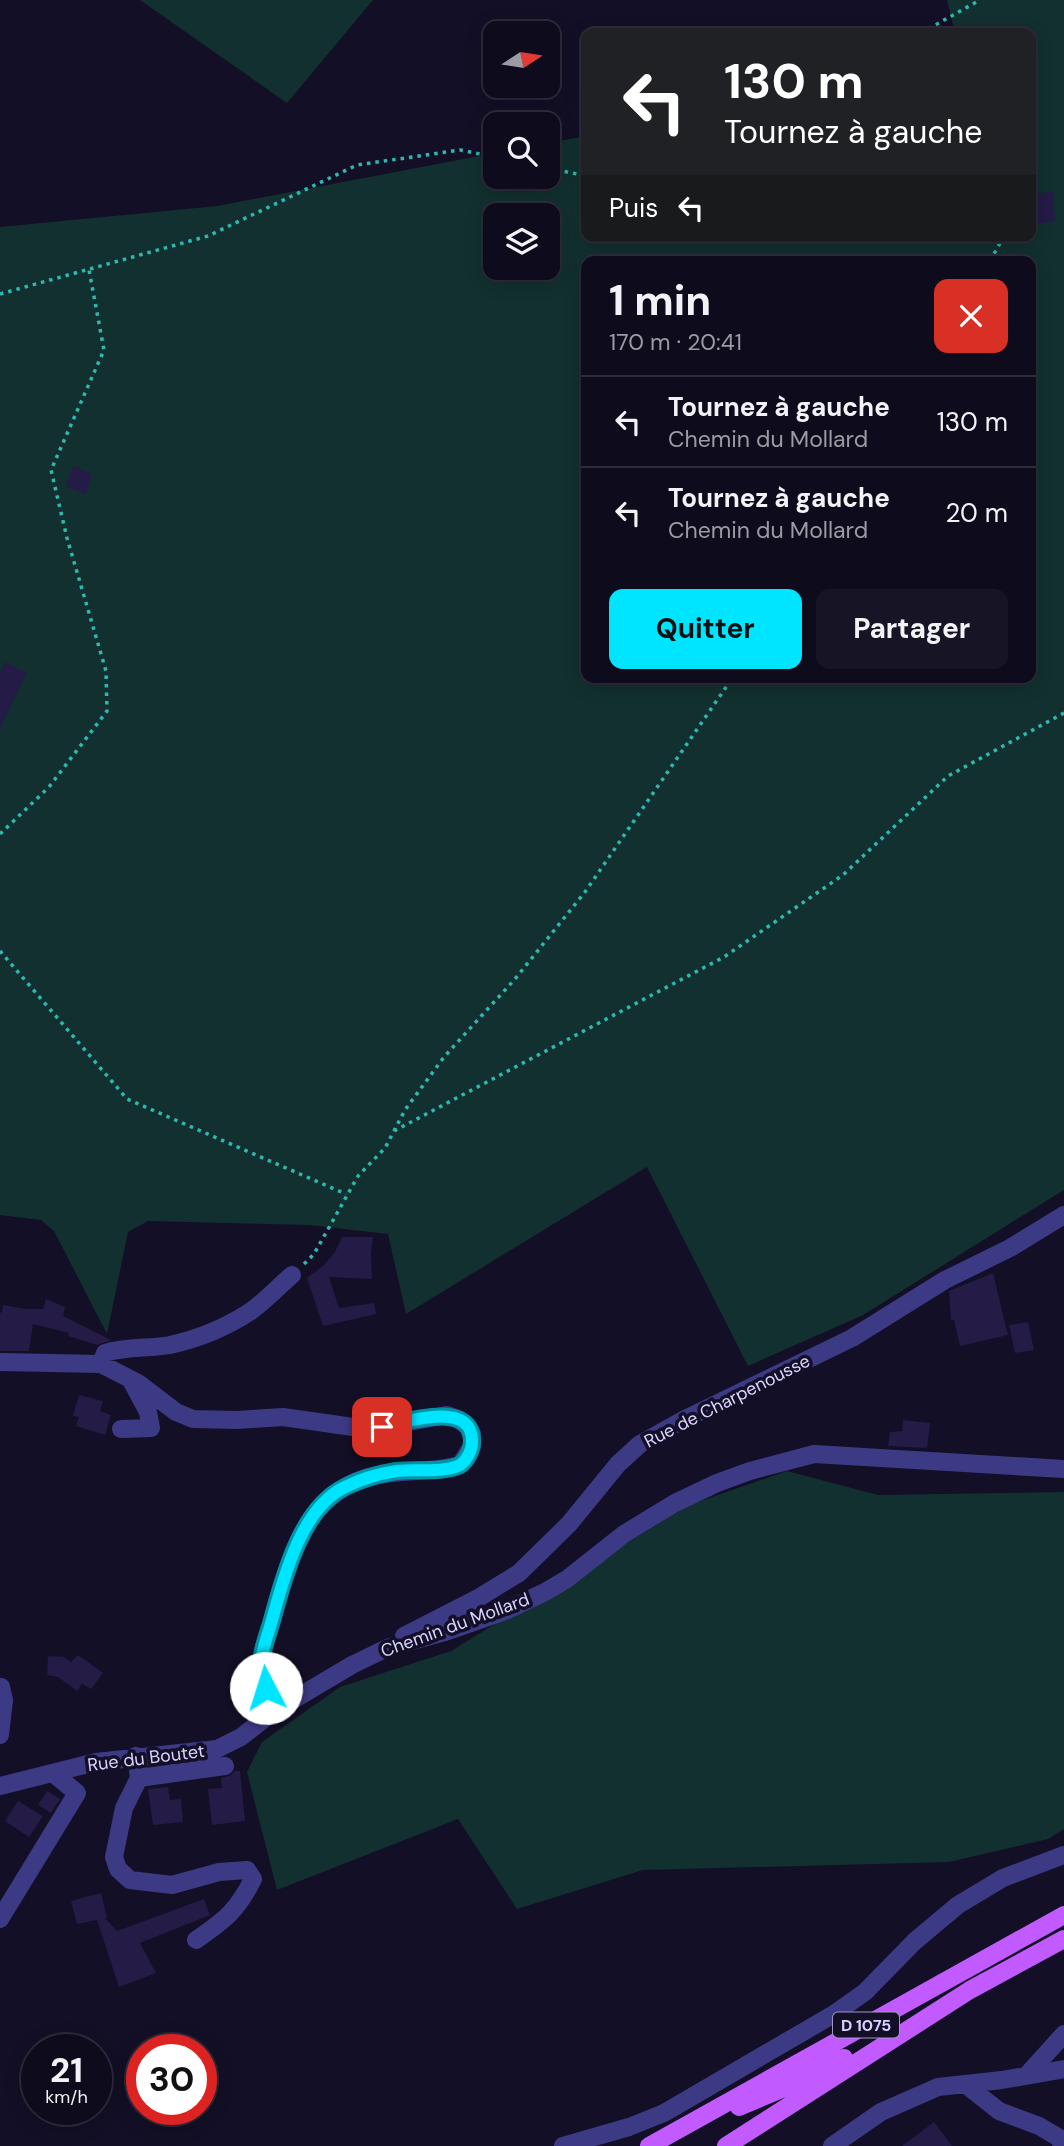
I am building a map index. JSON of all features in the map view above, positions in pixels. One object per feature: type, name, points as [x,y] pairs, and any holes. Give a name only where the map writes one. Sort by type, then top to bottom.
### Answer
[{"type":"main road","name":"D 1075","points":[[668,2136],[1064,1915]]},
{"type":"main road","name":"D 1075","points":[[668,2136],[808,2078],[1064,1940]]},
{"type":"main road","name":"D 1075","points":[[726,2146],[970,1990]]},
{"type":"main road","points":[[649,2146],[668,2136]]},
{"type":"street","name":"Rue de Charpenousse","points":[[387,1648],[413,1630],[480,1597],[519,1573],[569,1524],[618,1464],[640,1444],[683,1420],[852,1338],[945,1280],[1010,1248],[1064,1215]]},
{"type":"street","points":[[102,1364],[105,1353],[121,1348],[169,1345],[190,1340],[221,1327],[251,1311],[292,1275]]},
{"type":"street","points":[[0,1362],[102,1364],[130,1379],[176,1412],[193,1419],[283,1417],[353,1427],[382,1427],[447,1415],[468,1427],[472,1434],[472,1446],[460,1465],[397,1471],[364,1478],[342,1488],[324,1502],[310,1521],[285,1572],[262,1656],[266,1688],[276,1702]]},
{"type":"street","points":[[121,1429],[151,1427],[148,1412],[130,1379]]},
{"type":"street","name":"Chemin du Mollard","points":[[276,1702],[293,1700],[387,1648],[448,1631],[505,1611],[535,1597],[568,1579],[624,1534],[675,1503],[717,1483],[787,1460],[814,1454],[1064,1469]]},
{"type":"street","points":[[0,1735],[4,1700],[1,1688]]},
{"type":"street","name":"Rue du Boutet","points":[[0,1786],[96,1762],[217,1749],[241,1737],[268,1716],[276,1702]]},
{"type":"street","points":[[136,1756],[139,1778],[124,1808],[114,1857],[118,1869],[130,1880],[172,1885],[219,1872],[247,1870],[253,1879],[227,1919],[196,1940]]},
{"type":"street","points":[[139,1778],[225,1766]]},
{"type":"street","points":[[0,1919],[77,1793],[53,1773]]},
{"type":"street","points":[[563,2146],[629,2127],[664,2113],[834,2014],[865,1992],[915,1941],[958,1905],[1003,1878],[1064,1854]]},
{"type":"street","points":[[1026,2076],[1064,2034]]},
{"type":"street","points":[[832,2146],[881,2112],[939,2087],[1064,2069]]},
{"type":"street","points":[[965,2084],[999,2112],[1039,2126],[1062,2142]]},
{"type":"path","points":[[930,28],[980,0]]},
{"type":"path","points":[[0,294],[208,236],[357,165],[460,150],[483,155]]},
{"type":"path","points":[[560,170],[581,175]]},
{"type":"path","points":[[0,834],[49,788],[107,711],[106,671],[67,538],[51,470],[104,350],[89,270]]},
{"type":"path","points":[[292,1275],[314,1254],[346,1194],[358,1176],[385,1148],[405,1110],[444,1057],[515,979],[585,892],[729,683]]},
{"type":"path","points":[[394,1131],[724,957],[843,875],[948,776],[1064,713]]},
{"type":"path","points":[[0,951],[127,1099],[346,1194]]},
{"type":"green space","points":[[140,0],[373,0],[287,103]]},
{"type":"green space","points":[[947,0],[1064,0],[1064,1190],[863,1315],[748,1366],[647,1167],[406,1314],[388,1234],[309,1225],[148,1221],[128,1232],[107,1334],[54,1231],[41,1220],[0,1215],[0,227],[217,206],[483,155],[483,189],[560,189],[560,141],[581,137],[581,242],[1036,242],[1036,28],[954,28]]},
{"type":"green space","points":[[787,1471],[878,1495],[1064,1492],[1064,1829],[1048,1839],[949,1862],[643,1870],[517,1909],[458,1819],[277,1890],[247,1772],[262,1742],[340,1687],[451,1651],[689,1505]]},
{"type":"building","points":[[1053,192],[1055,221],[1036,224],[1036,194]]},
{"type":"building","points":[[73,466],[92,474],[86,494],[66,487]]},
{"type":"building","points":[[5,662],[27,673],[0,728],[0,673]]},
{"type":"building","points":[[342,1237],[373,1237],[372,1279],[329,1277],[339,1308],[374,1303],[376,1314],[323,1326],[307,1278],[324,1265],[335,1252]]},
{"type":"building","points":[[993,1273],[1008,1335],[960,1346],[954,1320],[951,1320],[949,1291]]},
{"type":"building","points":[[46,1299],[65,1307],[63,1316],[111,1340],[97,1345],[68,1336],[69,1333],[33,1324],[29,1351],[0,1351],[0,1313],[3,1305],[43,1309]]},
{"type":"building","points":[[1028,1322],[1034,1350],[1015,1353],[1009,1325]]},
{"type":"building","points":[[79,1395],[103,1401],[100,1411],[111,1415],[105,1435],[76,1426],[79,1417],[73,1416]]},
{"type":"building","points":[[903,1420],[930,1423],[927,1448],[888,1446],[890,1432],[902,1431]]},
{"type":"building","points":[[78,1655],[103,1673],[91,1689],[82,1684],[77,1691],[58,1677],[47,1675],[48,1656],[64,1657],[71,1662]]},
{"type":"building","points":[[240,1771],[245,1821],[212,1825],[208,1789],[222,1788],[221,1778]]},
{"type":"building","points":[[168,1787],[170,1800],[181,1799],[183,1822],[153,1825],[148,1789]]},
{"type":"building","points":[[47,1791],[60,1799],[51,1813],[38,1805]]},
{"type":"building","points":[[18,1801],[43,1816],[29,1837],[5,1821]]},
{"type":"building","points":[[101,1893],[105,1918],[117,1931],[204,1899],[210,1915],[140,1943],[156,1973],[119,1987],[97,1920],[77,1924],[71,1901]]},
{"type":"building","points":[[934,2122],[952,2146],[902,2146]]},
{"type":"route","points":[[266,1688],[262,1656],[285,1572],[310,1521],[324,1502],[342,1488],[364,1478],[397,1471],[460,1465],[472,1446],[472,1434],[468,1427],[447,1415],[382,1427]]}]
